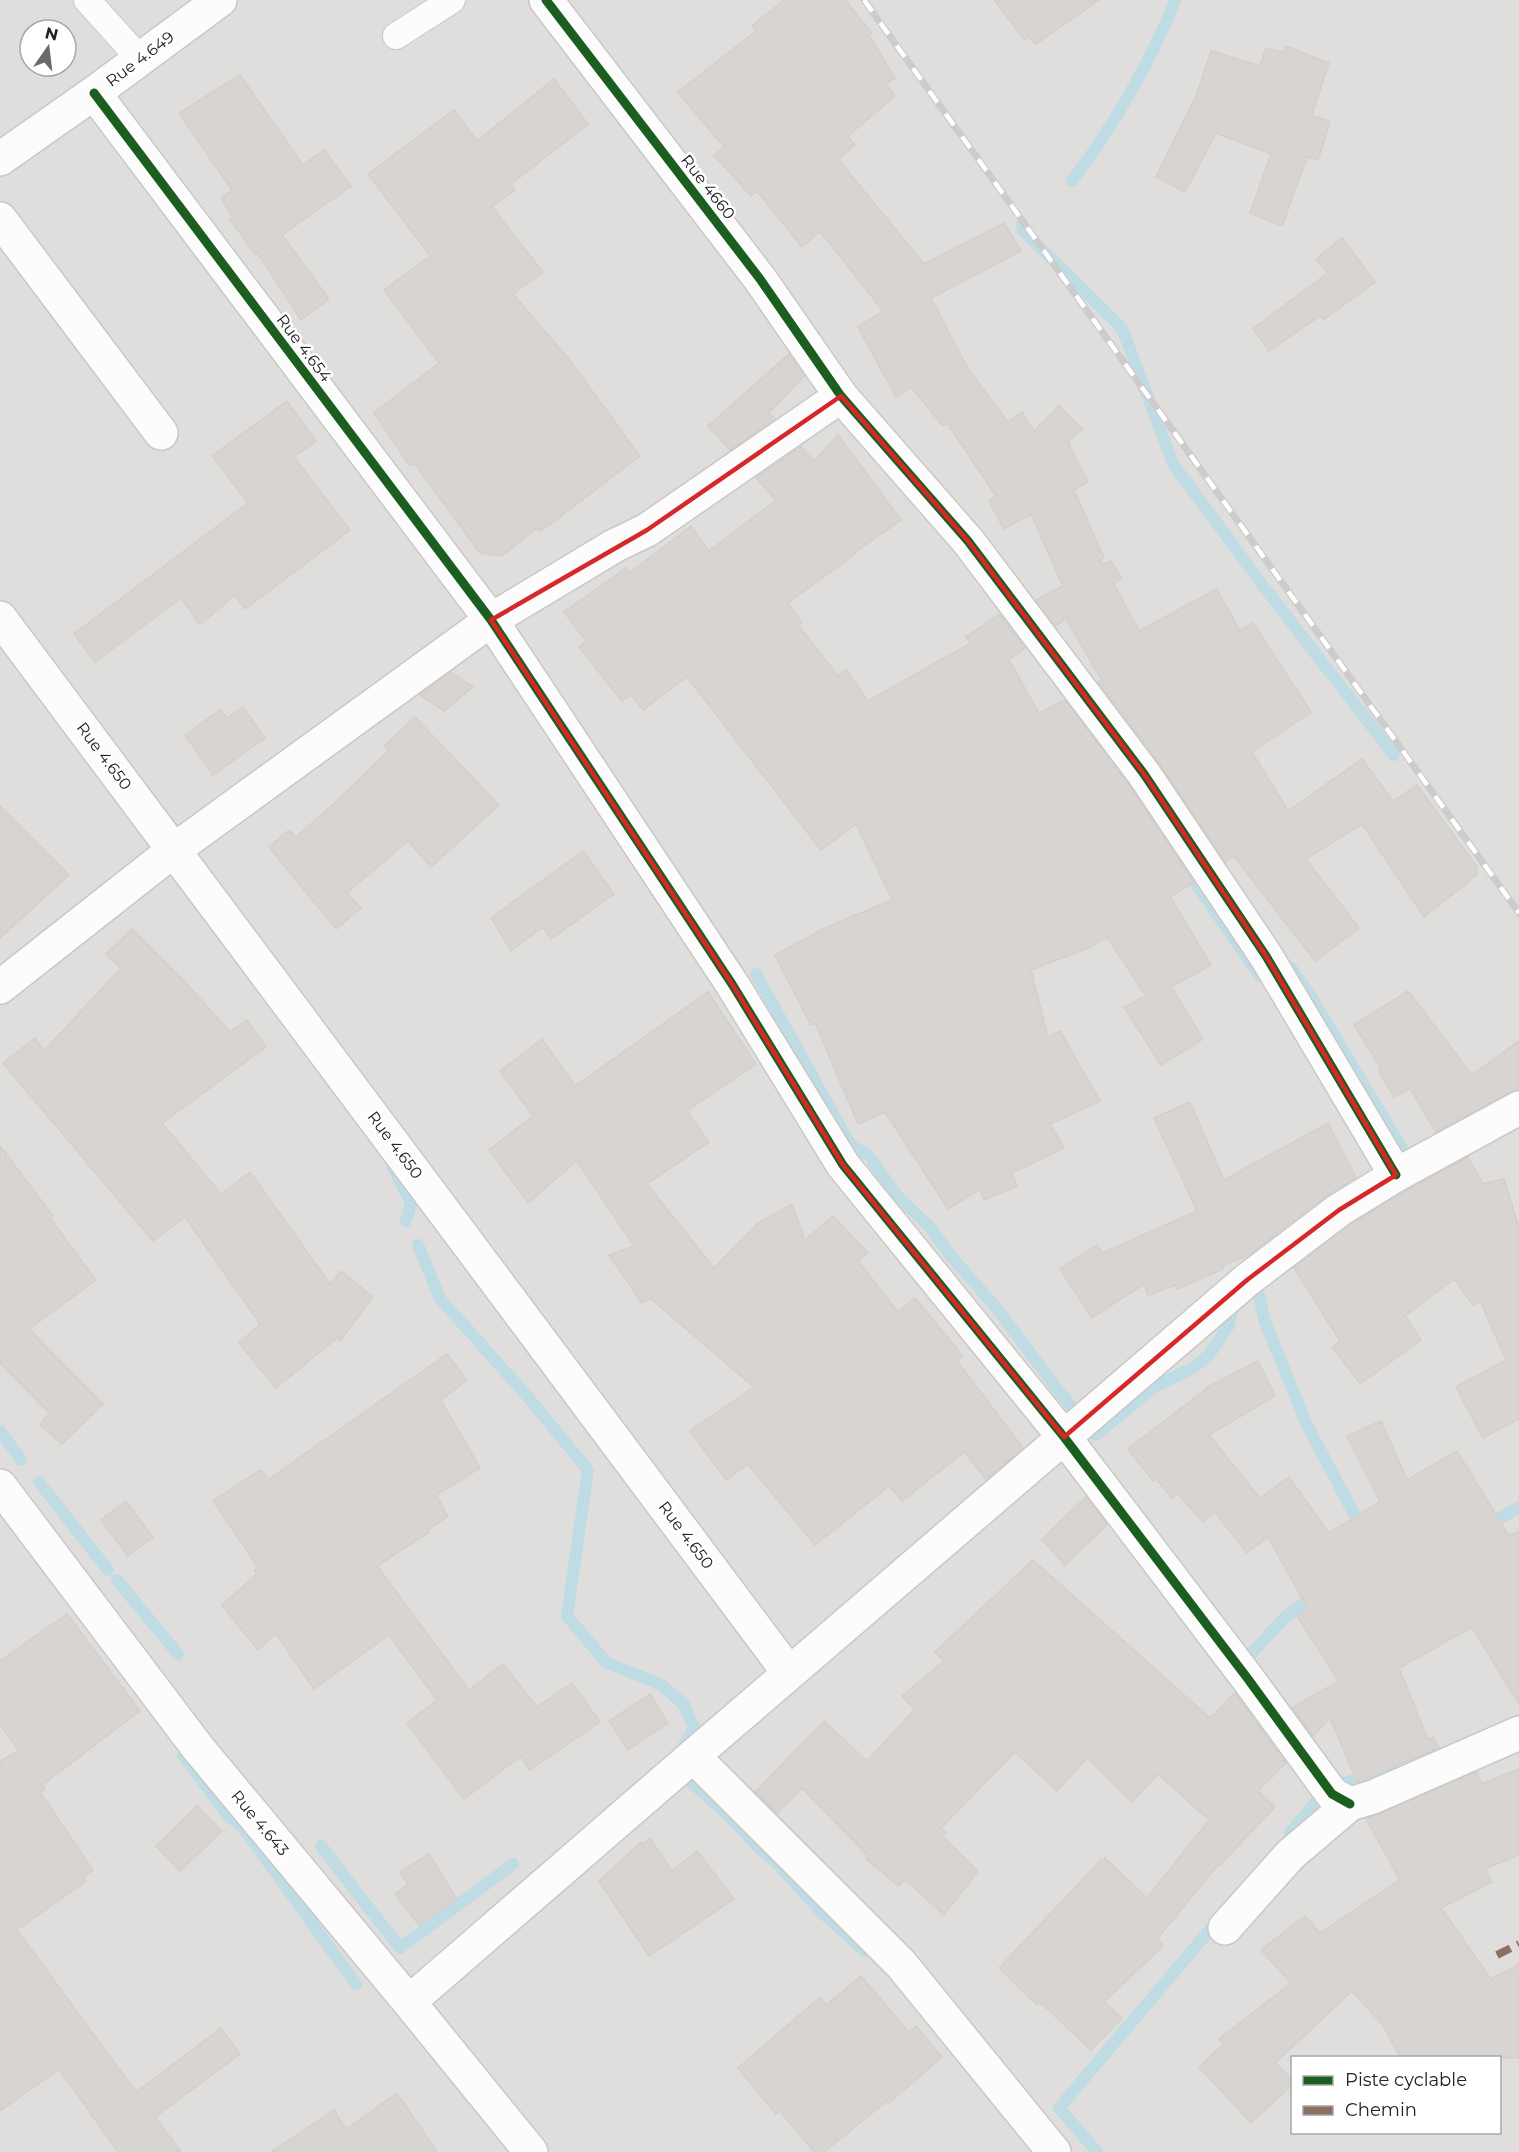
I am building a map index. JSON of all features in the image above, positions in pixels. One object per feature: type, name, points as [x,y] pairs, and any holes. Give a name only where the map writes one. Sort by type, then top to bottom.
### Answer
[{"type":"street","name":"Rue 4.649","points":[[0,159],[220,0]]},
{"type":"street","name":"Rue 4660","points":[[546,0],[760,279],[841,396],[968,541],[1144,774],[1266,956],[1396,1175]]},
{"type":"street","name":"Rue 4.654","points":[[94,93],[491,620],[732,984],[843,1165],[1064,1437],[1248,1679],[1332,1794],[1350,1804]]},
{"type":"street","points":[[0,219],[161,433]]},
{"type":"street","points":[[0,987],[174,850],[491,620],[615,546],[647,530],[841,396]]},
{"type":"street","name":"Rue 4.650","points":[[0,618],[789,1673]]},
{"type":"street","points":[[409,2002],[1246,1280],[1339,1210],[1396,1175],[1519,1108]]},
{"type":"street","name":"Rue 4.643","points":[[0,1486],[198,1748],[531,2152]]},
{"type":"street","points":[[1225,1928],[1290,1855],[1350,1804],[1373,1797],[1519,1733]]},
{"type":"street","points":[[693,1755],[901,1964],[1054,2152]]},
{"type":"lane","points":[[87,0],[140,59]]},
{"type":"lane","points":[[396,36],[452,0]]},
{"type":"highlighted area","points":[[841,396],[968,541],[1144,774],[1266,956],[1396,1175],[1339,1210],[1247,1280],[1064,1437],[843,1165],[732,984],[491,620],[647,530]]},
{"type":"shaded area","points":[[0,0],[1519,0],[1519,2152],[0,2152]]},
{"type":"building","points":[[784,0],[845,0],[872,33],[869,35],[895,78],[886,84],[895,96],[848,136],[855,145],[838,159],[924,264],[1004,223],[1021,251],[931,298],[968,369],[1008,422],[1022,412],[1034,431],[1059,406],[1082,429],[1068,442],[1088,482],[1074,490],[1104,558],[1100,560],[1103,565],[1111,561],[1122,578],[1114,584],[1139,631],[1217,589],[1240,631],[1253,623],[1311,712],[1252,752],[1288,811],[1362,759],[1393,801],[1417,785],[1478,868],[1476,870],[1478,874],[1424,917],[1362,824],[1306,859],[1359,928],[1315,961],[1234,856],[1225,862],[1159,763],[1098,682],[1102,681],[1066,618],[1056,626],[1036,600],[1063,586],[1031,514],[1004,529],[989,501],[996,496],[947,423],[943,426],[911,387],[896,397],[858,327],[883,311],[820,231],[802,247],[757,191],[751,196],[714,155],[724,147],[678,92],[756,31],[752,26]]},
{"type":"building","points":[[994,0],[1099,0],[1036,44],[1029,37],[1025,40]]},
{"type":"building","points":[[1286,46],[1329,63],[1312,115],[1330,122],[1318,160],[1307,157],[1282,226],[1250,213],[1271,154],[1216,133],[1185,192],[1156,177],[1196,96],[1211,51],[1260,66],[1266,48],[1284,53]]},
{"type":"building","points":[[240,75],[303,165],[324,150],[351,186],[282,235],[329,299],[301,320],[257,252],[255,254],[230,219],[233,217],[221,198],[232,190],[179,113]]},
{"type":"building","points":[[554,79],[588,124],[511,184],[515,190],[492,207],[543,272],[513,294],[568,358],[640,456],[541,531],[537,528],[502,556],[480,553],[414,463],[410,466],[374,413],[439,363],[384,290],[430,256],[368,174],[454,110],[477,141]]},
{"type":"building","points":[[1342,238],[1375,282],[1323,320],[1320,316],[1269,351],[1253,329],[1328,273],[1316,259]]},
{"type":"building","points":[[789,354],[804,376],[769,413],[775,419],[730,450],[708,426]]},
{"type":"building","points":[[287,401],[316,441],[294,457],[350,530],[245,609],[235,595],[200,625],[181,598],[95,662],[74,634],[248,503],[212,456]]},
{"type":"building","points":[[838,435],[901,520],[788,603],[802,623],[799,626],[838,676],[846,669],[868,701],[971,643],[966,637],[1000,614],[1025,648],[1009,660],[1039,713],[1065,700],[1129,785],[1194,882],[1170,897],[1211,965],[1171,987],[1203,1039],[1161,1065],[1124,1007],[1146,996],[1107,937],[1090,947],[1031,970],[1048,1037],[1060,1031],[1100,1101],[1050,1124],[1064,1148],[1012,1173],[1017,1186],[984,1200],[980,1189],[948,1209],[885,1112],[858,1124],[815,1023],[811,1025],[775,955],[829,926],[892,900],[856,824],[821,850],[687,677],[643,710],[631,695],[622,701],[579,647],[586,641],[564,612],[626,568],[629,573],[691,526],[709,551],[776,500],[756,478],[801,447],[814,461]]},
{"type":"building","points":[[451,672],[473,687],[444,711],[420,695]]},
{"type":"building","points":[[243,707],[265,738],[213,775],[185,735],[220,710],[227,718]]},
{"type":"building","points":[[415,717],[499,805],[431,867],[408,841],[347,893],[361,908],[336,929],[269,847],[289,830],[296,837],[339,799],[389,750],[384,746]]},
{"type":"building","points":[[0,806],[69,875],[0,938]]},
{"type":"building","points":[[583,851],[614,894],[551,939],[543,927],[511,951],[491,918]]},
{"type":"building","points":[[132,929],[186,983],[230,1032],[247,1020],[266,1047],[162,1123],[221,1194],[250,1172],[330,1284],[341,1271],[373,1297],[340,1341],[337,1338],[276,1388],[239,1343],[260,1324],[185,1217],[153,1241],[3,1063],[35,1038],[44,1051],[121,968],[106,954]]},
{"type":"building","points":[[1408,991],[1472,1075],[1519,1041],[1519,1089],[1436,1132],[1410,1088],[1394,1097],[1378,1070],[1381,1068],[1354,1025]]},
{"type":"building","points":[[708,992],[756,1064],[687,1111],[709,1142],[647,1184],[714,1268],[758,1223],[792,1204],[805,1240],[833,1216],[868,1253],[858,1261],[898,1312],[915,1298],[963,1356],[957,1361],[1023,1448],[986,1479],[964,1452],[902,1501],[889,1486],[815,1545],[748,1464],[726,1480],[690,1431],[754,1387],[651,1299],[642,1303],[609,1255],[634,1246],[577,1161],[528,1203],[489,1150],[533,1116],[500,1071],[542,1039],[575,1086]]},
{"type":"building","points":[[1190,1102],[1224,1180],[1328,1123],[1356,1177],[1328,1195],[1247,1256],[1223,1265],[1223,1269],[1177,1289],[1176,1285],[1148,1295],[1144,1284],[1092,1318],[1060,1269],[1097,1245],[1103,1253],[1197,1211],[1154,1118]]},
{"type":"building","points":[[0,1146],[53,1216],[50,1218],[96,1280],[29,1329],[103,1404],[62,1444],[40,1425],[49,1413],[0,1363]]},
{"type":"building","points":[[1468,1157],[1483,1184],[1504,1179],[1519,1228],[1519,1419],[1483,1438],[1456,1387],[1506,1360],[1480,1301],[1473,1305],[1454,1279],[1405,1316],[1421,1340],[1360,1384],[1332,1347],[1340,1341],[1294,1268],[1350,1225],[1405,1191]]},
{"type":"building","points":[[447,1354],[467,1380],[441,1400],[480,1468],[436,1495],[448,1516],[428,1530],[429,1532],[377,1566],[469,1690],[503,1664],[537,1707],[572,1683],[600,1722],[530,1770],[521,1756],[464,1799],[407,1723],[437,1700],[389,1635],[314,1689],[276,1634],[258,1650],[222,1605],[257,1574],[254,1571],[258,1567],[213,1501],[260,1470],[269,1479]]},
{"type":"building","points":[[1258,1361],[1275,1396],[1209,1435],[1260,1498],[1289,1477],[1329,1533],[1380,1502],[1347,1436],[1381,1421],[1407,1480],[1457,1451],[1509,1536],[1519,1531],[1519,1704],[1472,1627],[1399,1668],[1428,1740],[1433,1737],[1439,1748],[1357,1782],[1330,1718],[1313,1736],[1292,1708],[1339,1681],[1297,1616],[1308,1609],[1268,1537],[1247,1553],[1215,1512],[1203,1522],[1178,1494],[1172,1498],[1156,1479],[1153,1481],[1128,1449],[1210,1386]]},
{"type":"building","points":[[1086,1497],[1107,1525],[1065,1565],[1042,1539]]},
{"type":"building","points":[[126,1501],[153,1537],[128,1556],[101,1520]]},
{"type":"building","points":[[1033,1560],[1210,1718],[1235,1693],[1286,1763],[1258,1791],[1275,1807],[1218,1865],[1157,1939],[1163,1946],[1104,2002],[1122,2018],[1091,2050],[1040,2002],[1037,2005],[999,1968],[1105,1858],[1147,1898],[1209,1820],[1158,1774],[1132,1802],[1087,1758],[1057,1791],[1015,1752],[941,1828],[946,1833],[943,1837],[978,1871],[944,1915],[905,1879],[899,1886],[866,1859],[868,1856],[802,1788],[777,1813],[755,1792],[824,1721],[867,1761],[915,1709],[902,1696],[944,1661],[935,1652]]},
{"type":"building","points":[[67,1614],[140,1711],[42,1785],[45,1789],[40,1792],[93,1870],[84,1876],[86,1881],[17,1930],[136,2092],[221,2028],[240,2054],[155,2117],[181,2152],[118,2152],[59,2069],[0,2111],[0,1761],[19,1751],[0,1725],[0,1661]]},
{"type":"building","points":[[650,1694],[668,1723],[628,1750],[609,1721]]},
{"type":"building","points":[[1519,1769],[1519,1855],[1485,1869],[1492,1882],[1441,1908],[1491,1979],[1519,1964],[1519,2058],[1400,2056],[1382,2024],[1352,1991],[1275,2063],[1291,2078],[1291,2086],[1251,2123],[1199,2067],[1223,2044],[1219,2039],[1291,1983],[1261,1950],[1305,1916],[1320,1933],[1400,1880],[1366,1819],[1476,1772],[1482,1784]]},
{"type":"building","points":[[197,1806],[222,1831],[180,1871],[156,1846]]},
{"type":"building","points":[[650,1838],[672,1871],[697,1851],[734,1899],[649,1956],[599,1881],[641,1842],[643,1844]]},
{"type":"building","points":[[429,1854],[457,1899],[419,1925],[395,1894],[408,1884],[400,1872]]},
{"type":"building","points":[[861,1976],[909,2032],[916,2026],[942,2057],[889,2103],[887,2101],[824,2152],[814,2152],[780,2111],[776,2114],[738,2068],[820,1997],[826,2005]]},
{"type":"building","points":[[397,2093],[437,2152],[271,2152],[334,2110],[346,2129]]},
{"type":"waterway","points":[[1072,181],[1101,140],[1143,70],[1175,0]]},
{"type":"waterway","points":[[1022,223],[1023,231],[1122,328],[1173,464],[1264,587],[1394,755]]},
{"type":"waterway","points":[[1172,848],[1199,888]]},
{"type":"waterway","points":[[1201,891],[1241,949]]},
{"type":"waterway","points":[[1245,955],[1260,976]]},
{"type":"waterway","points":[[1291,968],[1312,998],[1404,1152],[1391,1162]]},
{"type":"waterway","points":[[756,974],[851,1146],[867,1154]]},
{"type":"waterway","points":[[873,1162],[897,1196],[930,1227],[950,1255],[999,1311],[1061,1394],[1096,1435],[1154,1387],[1193,1368],[1209,1355],[1229,1325],[1234,1301]]},
{"type":"waterway","points":[[393,1167],[411,1203],[406,1221]]},
{"type":"waterway","points":[[418,1245],[440,1299],[482,1345]]},
{"type":"waterway","points":[[1257,1288],[1265,1322],[1306,1423],[1363,1531]]},
{"type":"waterway","points":[[484,1348],[520,1388]]},
{"type":"waterway","points":[[522,1390],[588,1470],[567,1616],[607,1663],[662,1685],[684,1705],[694,1728],[680,1753]]},
{"type":"waterway","points":[[0,1431],[21,1460]]},
{"type":"waterway","points":[[39,1482],[108,1570]]},
{"type":"waterway","points":[[1492,1523],[1519,1507]]},
{"type":"waterway","points":[[117,1580],[178,1654]]},
{"type":"waterway","points":[[1241,1665],[1286,1616],[1318,1593]]},
{"type":"waterway","points":[[183,1755],[228,1815],[244,1829],[356,1984]]},
{"type":"waterway","points":[[1372,1777],[1395,1772]]},
{"type":"waterway","points":[[684,1776],[777,1863],[814,1904]]},
{"type":"waterway","points":[[1329,1785],[1369,1778]]},
{"type":"waterway","points":[[1290,1833],[1315,1803],[1322,1788]]},
{"type":"waterway","points":[[321,1846],[400,1948],[513,1864]]},
{"type":"waterway","points":[[818,1909],[865,1951]]},
{"type":"waterway","points":[[1097,2152],[1059,2108],[1219,1919]]},
{"type":"railway","points":[[864,0],[1519,913]]},
{"type":"marked path","points":[[1497,1955],[1519,1944]]},
{"type":"cycle path","points":[[546,0],[760,279],[841,396],[968,541],[1144,774],[1266,956],[1396,1175]]},
{"type":"cycle path","points":[[94,93],[491,620],[732,984],[843,1165],[1064,1437],[1248,1679],[1332,1794],[1350,1804]]}]
